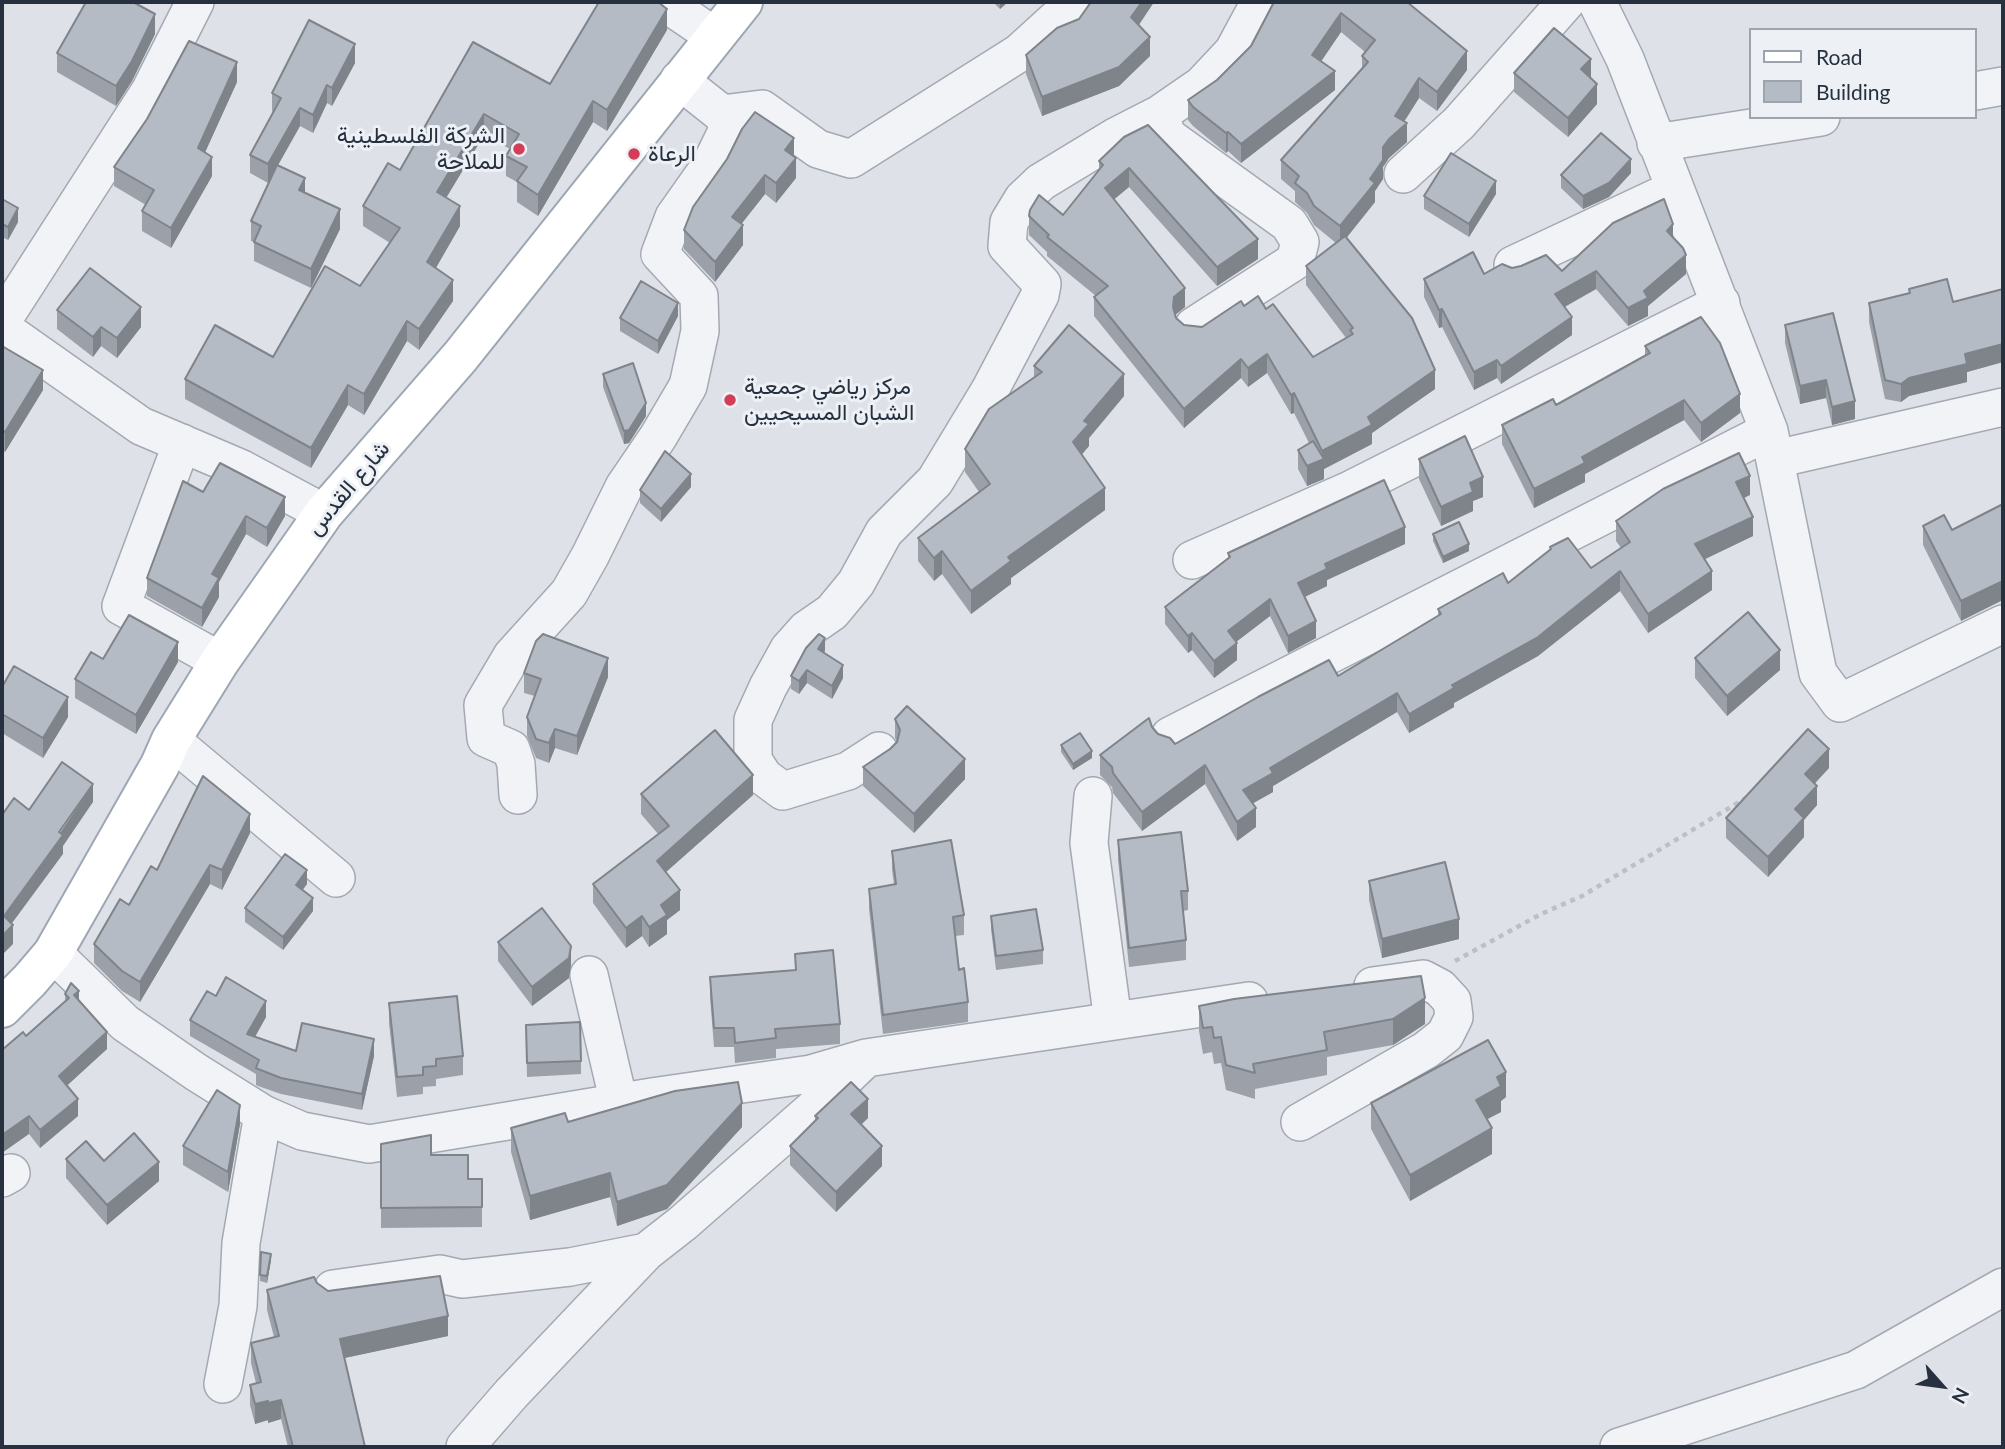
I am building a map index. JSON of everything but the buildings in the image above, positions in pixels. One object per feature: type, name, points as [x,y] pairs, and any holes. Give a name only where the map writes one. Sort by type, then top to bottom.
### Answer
[{"type":"main road","name":"شارع القدس","points":[[2,1008],[53,953],[172,740],[220,662],[324,513],[460,357],[743,2]]},
{"type":"street","points":[[2,320],[150,91],[195,2]]},
{"type":"street","points":[[664,2],[714,36]]},
{"type":"street","points":[[879,751],[848,771],[783,791],[764,777],[753,760],[753,720],[789,649],[806,630],[832,612],[856,583],[884,532],[935,481],[990,390],[1042,284],[1007,246],[1009,222],[1023,199],[1041,182],[1115,137],[1160,114],[1202,85],[1233,52],[1260,2]]},
{"type":"street","points":[[1403,174],[1459,123],[1566,2]]},
{"type":"street","points":[[1597,2],[1625,59],[1673,190],[1721,303],[1772,445],[1818,673],[1840,703],[2003,624]]},
{"type":"street","points":[[722,114],[762,108],[818,149],[851,159],[1019,53],[1068,4]]},
{"type":"street","points":[[518,795],[516,764],[511,749],[485,738],[483,705],[512,656],[569,593],[624,487],[688,386],[700,331],[699,296],[660,254],[674,218],[709,166],[729,127],[722,114],[679,80]]},
{"type":"street","points":[[1977,90],[2003,86]]},
{"type":"street","points":[[1160,114],[1167,136],[1289,223],[1300,242],[1295,261],[1194,326]]},
{"type":"street","points":[[1656,143],[1808,119]]},
{"type":"street","points":[[1513,265],[1673,190]]},
{"type":"street","points":[[1192,560],[1348,491],[1721,303]]},
{"type":"street","points":[[2,328],[141,426],[242,469],[324,513]]},
{"type":"street","points":[[1170,736],[1772,445],[2003,407]]},
{"type":"street","points":[[182,443],[121,606],[220,662]]},
{"type":"street","points":[[172,740],[336,878]]},
{"type":"street","points":[[1093,796],[1089,843],[1113,1021]]},
{"type":"street","points":[[53,953],[125,1023],[263,1114],[302,1131],[369,1144],[811,1074],[866,1058],[1281,997]]},
{"type":"street","points":[[589,975],[619,1103]]},
{"type":"street","points":[[1300,1122],[1426,1050],[1445,1035],[1454,1017],[1452,1001],[1440,988],[1423,979],[1345,989]]},
{"type":"street","points":[[466,1447],[511,1394],[646,1252],[811,1111],[866,1058]]},
{"type":"street","points":[[223,1384],[238,1306],[241,1243],[263,1114]]},
{"type":"street","points":[[333,1289],[440,1274],[462,1279],[570,1267],[646,1252]]},
{"type":"street","points":[[1619,1447],[1856,1370],[2003,1287]]},
{"type":"path","points":[[1423,979],[1541,914],[1582,896],[1754,793]]},
{"type":"place","name":"الشركة الفلسطينية للملاحة","points":[[519,149]]},
{"type":"place","name":"الرعاة","points":[[634,154]]},
{"type":"place","name":"مركز رياضي جمعية الشبان المسيحيين","points":[[730,400]]}]
